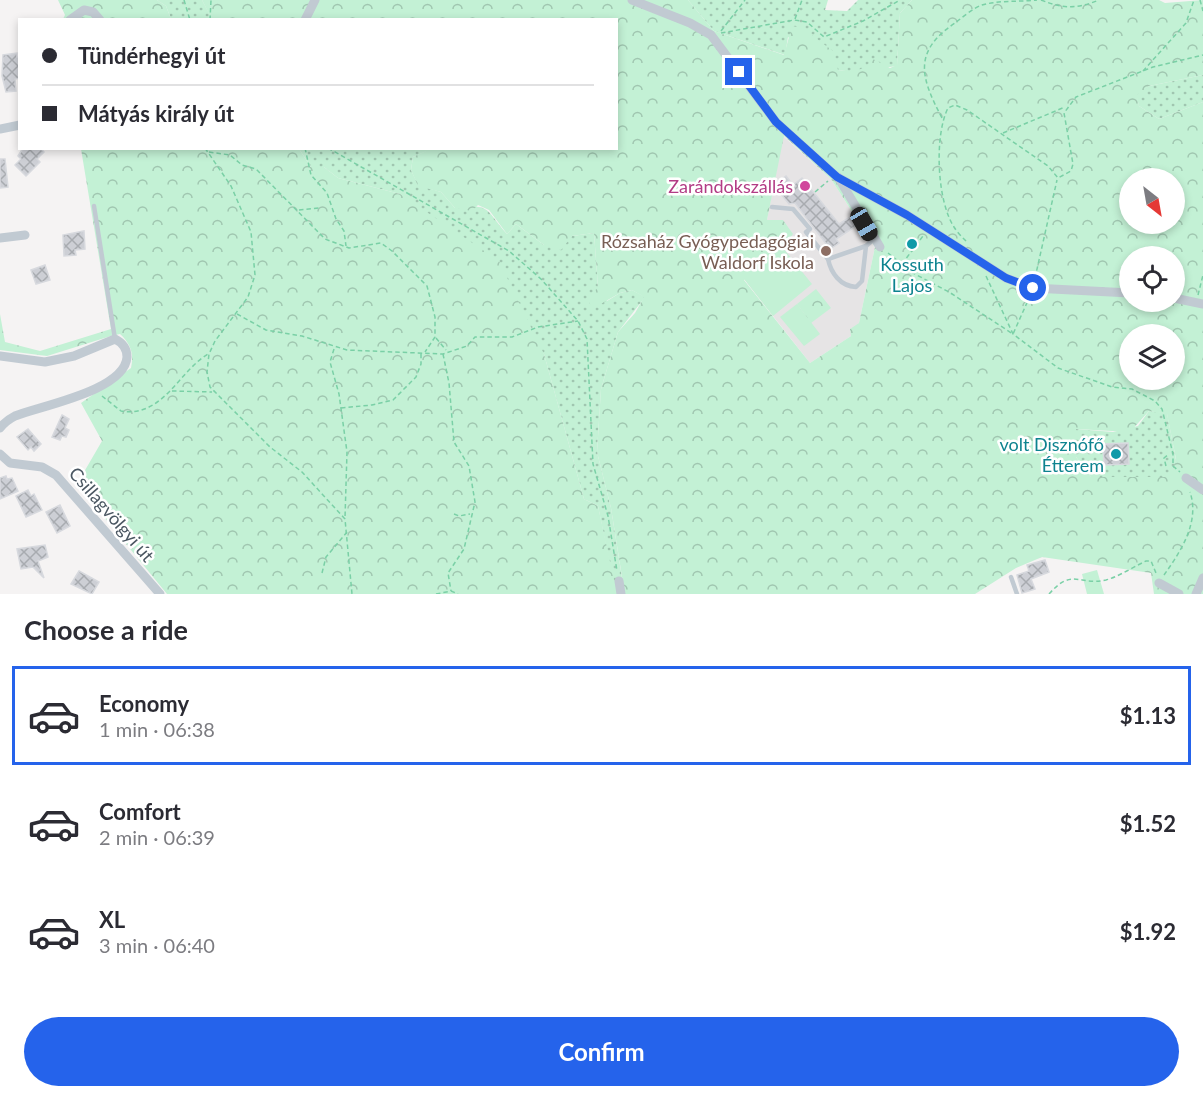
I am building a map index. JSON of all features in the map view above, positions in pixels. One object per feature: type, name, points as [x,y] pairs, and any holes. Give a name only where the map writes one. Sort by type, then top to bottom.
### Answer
[{"type":"street","points":[[306,18],[315,0]]},
{"type":"street","points":[[632,0],[690,23],[711,35],[776,122],[836,176],[928,228],[1006,278],[1033,288],[1119,292]]},
{"type":"street","points":[[73,18],[84,10],[93,12],[98,18]]},
{"type":"street","points":[[0,129],[18,125]]},
{"type":"street","points":[[836,176],[877,243]]},
{"type":"street","points":[[0,238],[25,235]]},
{"type":"street","points":[[1185,299],[1200,300]]},
{"type":"street","points":[[0,356],[45,362],[74,356],[115,339],[125,348],[126,362],[115,375],[95,389],[78,397],[14,416],[0,428]]},
{"type":"street","name":"Csillagvölgyi út","points":[[0,454],[10,463],[42,467],[56,475],[160,594]]},
{"type":"street","points":[[1186,478],[1203,490]]},
{"type":"street","points":[[1196,594],[1203,578]]},
{"type":"street","points":[[619,581],[621,594]]},
{"type":"street","points":[[1159,582],[1179,594]]},
{"type":"lane","points":[[94,206],[115,339]]},
{"type":"lane","points":[[772,207],[793,209],[810,229],[806,232],[828,259],[837,278],[847,286],[856,287],[862,281],[866,246]]},
{"type":"lane","points":[[828,259],[877,243]]},
{"type":"lane","points":[[1011,577],[1017,594]]},
{"type":"path","points":[[184,0],[189,18]]},
{"type":"path","points":[[210,18],[211,0]]},
{"type":"path","points":[[745,0],[718,34],[794,20],[807,22],[824,37],[863,21],[900,0]]},
{"type":"path","points":[[794,20],[802,0]]},
{"type":"path","points":[[942,119],[933,101],[925,71],[926,53],[934,42],[947,28],[980,5],[1037,0]]},
{"type":"path","points":[[1041,0],[1069,8],[1079,8],[1099,0]]},
{"type":"path","points":[[1142,71],[1186,23],[1194,0]]},
{"type":"path","points":[[1200,0],[1203,11]]},
{"type":"path","points":[[1002,134],[1067,106],[1076,97],[1142,71],[1203,55]]},
{"type":"path","points":[[953,227],[946,209],[940,176],[942,119],[948,108],[956,105],[1002,134],[1048,166],[1058,178]]},
{"type":"path","points":[[1013,334],[1033,288],[1058,178],[1071,171],[1073,164],[1064,121],[1067,106]]},
{"type":"path","points":[[305,150],[310,175],[327,193],[336,219],[344,231],[346,247]]},
{"type":"path","points":[[332,150],[509,251],[530,268],[578,321],[589,348],[593,464],[608,516],[619,581]]},
{"type":"path","points":[[208,152],[230,155],[242,165],[256,169],[298,210],[319,235],[346,247],[381,243],[415,271],[427,286],[435,317],[435,337],[447,351]]},
{"type":"path","points":[[95,389],[117,408],[128,412],[144,409],[171,392],[209,354],[215,341],[236,313],[254,283],[253,241],[231,186],[208,152]]},
{"type":"path","points":[[815,192],[836,176]]},
{"type":"path","points":[[298,210],[319,208]]},
{"type":"path","points":[[902,264],[928,228]]},
{"type":"path","points":[[877,243],[902,264],[1013,334],[1071,374],[1112,387],[1132,390],[1155,401],[1162,409],[1173,454],[1173,466],[1186,478],[1194,503],[1191,526],[1179,554],[1159,582]]},
{"type":"path","points":[[977,259],[1013,334]]},
{"type":"path","points":[[1200,300],[1203,275]]},
{"type":"path","points":[[236,313],[262,329],[302,336],[335,348],[423,354],[442,354],[467,346],[475,337],[512,337],[538,327],[578,321]]},
{"type":"path","points":[[341,408],[393,400],[419,371],[426,347],[435,337]]},
{"type":"path","points":[[335,348],[330,362],[341,408],[347,452],[344,491],[352,594]]},
{"type":"path","points":[[209,354],[207,380],[213,393],[248,423],[270,447],[302,472],[345,519]]},
{"type":"path","points":[[442,354],[449,383],[454,442],[470,470],[475,502],[464,549],[448,573],[451,591]]},
{"type":"path","points":[[171,392],[213,393]]},
{"type":"path","points":[[1166,466],[1164,458],[1169,454]]},
{"type":"path","points":[[454,514],[459,516],[471,513]]},
{"type":"path","points":[[322,573],[326,557],[347,531]]},
{"type":"path","points":[[1049,594],[1061,581],[1074,578],[1106,580],[1146,561],[1151,561],[1159,582]]},
{"type":"path","points":[[436,594],[451,591],[458,594]]},
{"type":"shaded area","name":"Rózsaház Gyógypedagógiai Waldorf Iskola","points":[[783,136],[831,179],[875,247],[859,323],[851,336],[810,363],[744,279],[767,220]]},
{"type":"green space","points":[[58,0],[157,0],[166,6],[171,18],[64,18],[65,15]]},
{"type":"green space","points":[[157,0],[202,0],[211,18],[171,18],[166,6]]},
{"type":"green space","points":[[202,0],[688,0],[714,31],[784,55],[792,26],[802,28],[833,51],[838,70],[849,71],[861,69],[873,59],[890,68],[897,65],[900,13],[912,0],[1159,0],[1165,3],[1203,0],[1203,75],[1149,86],[1137,95],[1139,106],[1159,119],[1203,102],[1203,594],[1154,594],[1151,573],[1042,557],[1016,568],[975,594],[167,594],[77,484],[102,441],[81,403],[131,368],[132,354],[127,342],[120,334],[47,356],[0,350],[0,314],[5,342],[40,351],[111,329],[81,150],[300,150],[311,167],[324,167],[338,178],[400,194],[499,261],[544,354],[584,499],[598,506],[615,585],[623,583],[611,508],[597,452],[601,389],[618,332],[635,313],[644,297],[632,290],[620,293],[592,309],[588,299],[598,287],[594,233],[572,236],[561,250],[544,245],[516,224],[507,234],[489,210],[478,205],[472,211],[455,208],[441,192],[418,186],[411,170],[413,157],[426,150],[618,150],[618,18],[211,18]],"holes":[[[784,136],[831,179],[875,247],[859,323],[850,329],[851,336],[810,363],[744,280],[783,248],[793,234],[783,220],[767,220]],[[1149,411],[1167,414],[1176,459],[1170,477],[1091,477],[1076,457],[1076,429],[1130,432]]]},
{"type":"green space","points":[[688,0],[828,0],[825,10],[847,11],[858,0],[912,0],[900,13],[897,66],[854,72],[837,70],[788,37],[785,55],[714,31]]},
{"type":"green space","points":[[1203,75],[1203,102],[1159,119],[1139,106],[1136,94],[1149,86]]},
{"type":"green space","points":[[300,150],[426,150],[413,157],[411,170],[418,185],[441,192],[455,208],[481,207],[490,213],[507,234],[516,224],[544,245],[572,236],[594,233],[598,287],[607,301],[620,293],[632,290],[645,297],[618,332],[601,389],[597,452],[611,508],[623,584],[614,585],[598,506],[584,499],[544,354],[400,194],[338,178],[324,167],[311,167]]},
{"type":"green space","points":[[783,248],[812,284],[773,316],[744,279]]},
{"type":"green space","points":[[816,289],[831,308],[811,323],[797,304]]},
{"type":"green space","points":[[797,304],[820,334],[804,346],[780,317]]},
{"type":"green space","points":[[1149,411],[1167,413],[1176,460],[1171,477],[1091,477],[1076,457],[1076,429],[1113,432],[1138,426]]},
{"type":"green space","points":[[1097,570],[1104,594],[1087,594],[1082,574]]},
{"type":"building","points":[[17,53],[16,91],[6,92],[2,76],[3,55]]},
{"type":"building","points":[[22,150],[42,150],[44,152],[37,159],[40,162],[26,176],[15,165],[21,159],[18,156]]},
{"type":"building","points":[[0,159],[5,159],[8,187],[0,188]]},
{"type":"building","points":[[786,176],[793,185],[802,178],[839,224],[850,217],[856,226],[836,239],[839,243],[830,249],[795,203],[789,204],[781,194],[785,191],[778,182]]},
{"type":"building","points":[[84,231],[85,249],[75,250],[76,255],[64,256],[63,235]]},
{"type":"building","points":[[45,265],[50,280],[36,284],[31,270]]},
{"type":"building","points":[[62,415],[69,419],[65,428],[69,430],[66,437],[62,436],[60,440],[52,437]]},
{"type":"building","points":[[28,429],[41,444],[34,451],[31,447],[28,450],[17,437]]},
{"type":"building","name":"volt Disznófő Étterem","points":[[1128,443],[1129,464],[1104,465],[1103,444]]},
{"type":"building","points":[[6,476],[7,479],[12,478],[18,491],[0,499],[0,478]]},
{"type":"building","points":[[28,490],[31,496],[34,494],[42,510],[26,517],[16,496]]},
{"type":"building","points":[[60,505],[70,526],[57,533],[46,512]]},
{"type":"building","points":[[45,545],[48,557],[38,561],[44,578],[33,567],[21,569],[17,549]]},
{"type":"building","points":[[1045,560],[1049,572],[1031,579],[1035,589],[1022,593],[1017,575],[1029,571],[1027,565]]},
{"type":"building","points":[[79,571],[99,582],[92,594],[71,584]]},
{"type":"place","name":"Zarándokszállás","points":[[805,186]]},
{"type":"place","name":"Kossuth Lajos","points":[[912,244]]},
{"type":"place","name":"Rózsaház Gyógypedagógiai Waldorf Iskola","points":[[826,251]]},
{"type":"place","name":"volt Disznófő Étterem","points":[[1116,454]]},
{"type":"route","points":[[739,72],[776,122],[837,177],[907,215],[1006,278],[1033,288]]}]
